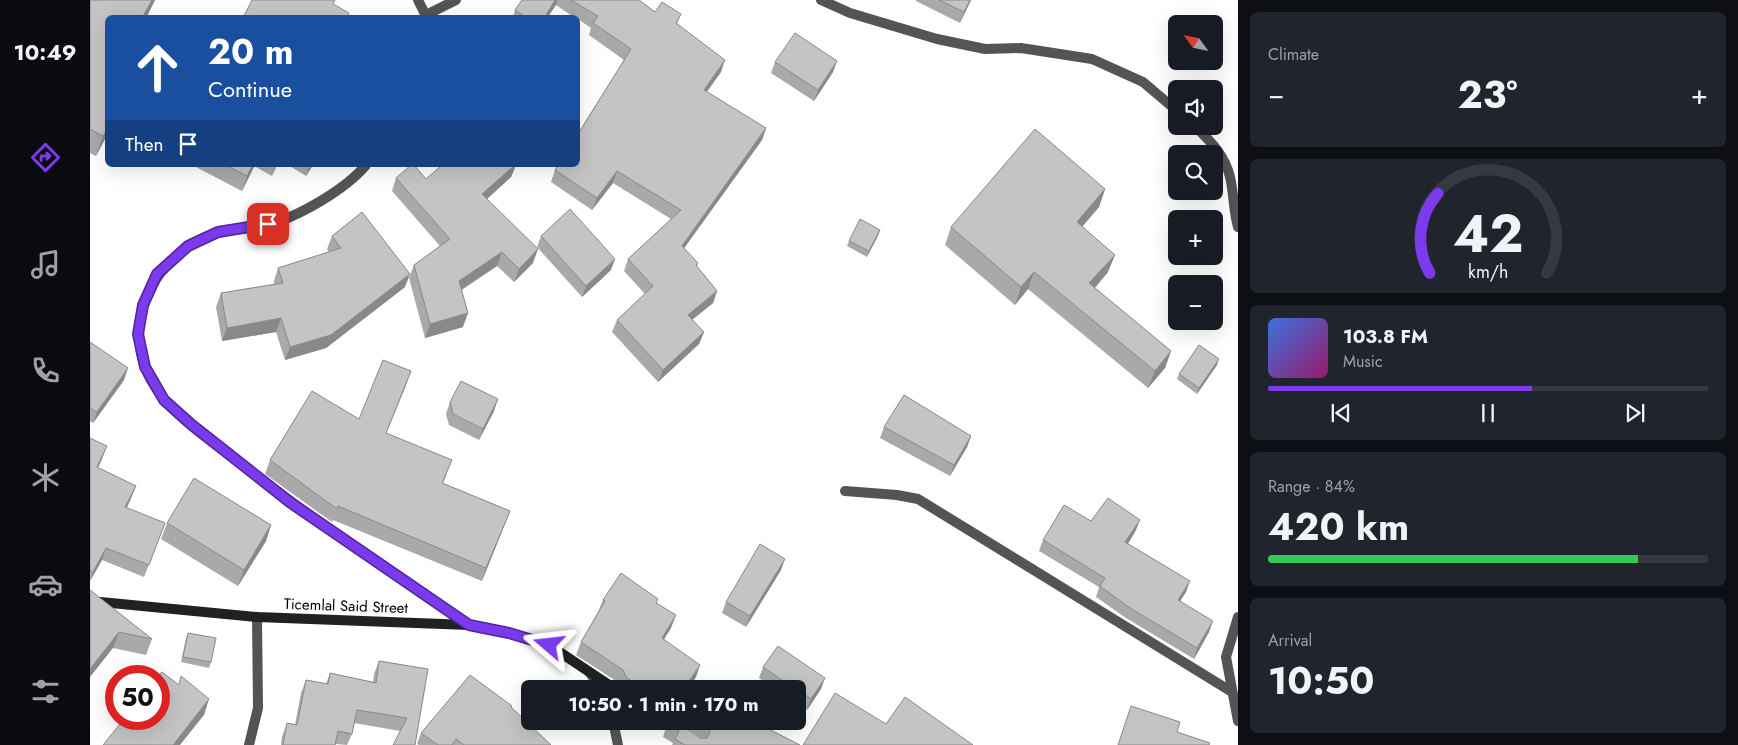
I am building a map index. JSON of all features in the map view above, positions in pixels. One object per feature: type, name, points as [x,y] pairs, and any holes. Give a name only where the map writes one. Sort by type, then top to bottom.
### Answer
[{"type":"main road","name":"Ticemlal Said Street","points":[[90,601],[257,617],[469,625],[509,633],[549,645],[602,680]]},
{"type":"main road","points":[[678,730],[700,745]]},
{"type":"street","points":[[418,0],[426,15]]},
{"type":"street","points":[[428,15],[456,0]]},
{"type":"street","points":[[822,0],[850,13],[947,41],[985,49],[1021,48],[1092,60],[1142,82],[1168,103]]},
{"type":"street","points":[[1203,135],[1220,153],[1230,176],[1234,212],[1238,227]]},
{"type":"street","points":[[364,167],[355,178],[316,204],[268,224],[218,232],[188,246],[157,274],[143,305],[138,334],[145,367],[164,400],[192,425],[291,503],[469,625]]},
{"type":"street","points":[[846,491],[897,495],[918,499],[1232,692]]},
{"type":"street","points":[[249,745],[258,708],[257,617]]},
{"type":"street","points":[[1238,617],[1226,657],[1238,721]]},
{"type":"street","points":[[587,670],[594,680]]},
{"type":"street","points":[[615,730],[618,745]]},
{"type":"building","points":[[90,0],[152,0],[144,15],[105,15],[105,133],[103,136],[90,129]]},
{"type":"building","points":[[252,0],[335,0],[333,4],[349,13],[348,15],[244,15]]},
{"type":"building","points":[[522,0],[555,0],[546,15],[522,15],[515,10]]},
{"type":"building","points":[[571,0],[639,0],[655,12],[662,2],[681,14],[676,23],[725,60],[704,90],[766,128],[682,246],[698,263],[696,265],[717,291],[688,315],[704,332],[663,370],[617,320],[653,286],[628,259],[681,210],[617,171],[597,198],[555,170],[557,167],[580,167],[580,131],[631,49],[593,23],[598,16]]},
{"type":"building","points":[[939,0],[970,0],[964,12]]},
{"type":"building","points":[[795,33],[837,61],[818,90],[775,62]]},
{"type":"building","points":[[1035,129],[1105,189],[1077,222],[1115,255],[1089,283],[1171,351],[1155,371],[1034,272],[1021,287],[951,227]]},
{"type":"building","points":[[230,167],[252,167],[247,176]]},
{"type":"building","points":[[409,167],[416,167],[426,179],[440,167],[513,167],[482,194],[538,249],[519,269],[502,252],[459,281],[468,313],[430,324],[414,265],[450,239],[396,178]]},
{"type":"building","points":[[570,209],[615,259],[586,286],[541,236]]},
{"type":"building","points":[[362,212],[410,274],[331,335],[290,347],[281,318],[227,328],[221,293],[283,283],[278,268],[341,248],[332,236]]},
{"type":"building","points":[[860,219],[880,230],[869,251],[849,241]]},
{"type":"building","points":[[90,342],[128,368],[97,412],[90,408]]},
{"type":"building","points":[[1199,345],[1219,359],[1199,388],[1179,374]]},
{"type":"building","points":[[383,360],[411,371],[386,433],[452,460],[442,483],[510,511],[486,568],[338,506],[337,509],[270,460],[312,391],[359,419]]},
{"type":"building","points":[[461,381],[498,399],[483,429],[453,414],[450,402]]},
{"type":"building","points":[[904,395],[971,436],[954,465],[884,427]]},
{"type":"building","points":[[90,438],[107,446],[97,467],[136,486],[125,507],[165,523],[149,565],[106,548],[93,572],[90,571]]},
{"type":"building","points":[[194,478],[271,525],[244,570],[167,523]]},
{"type":"building","points":[[1108,498],[1140,520],[1125,542],[1190,581],[1178,600],[1213,621],[1197,648],[1130,608],[1100,586],[1105,578],[1043,540],[1064,505],[1091,521]]},
{"type":"building","points":[[760,544],[785,559],[750,616],[726,602]]},
{"type":"building","points":[[621,573],[658,599],[656,603],[676,615],[662,638],[700,665],[690,680],[630,680],[626,677],[623,670],[581,642],[605,601],[603,600]]},
{"type":"building","points":[[90,590],[152,639],[119,632],[90,669]]},
{"type":"building","points":[[188,633],[216,638],[211,662],[183,657]]},
{"type":"building","points":[[778,646],[825,678],[811,699],[806,696],[806,680],[782,680],[763,667]]},
{"type":"building","points":[[379,661],[428,669],[415,745],[393,745],[407,718],[357,710],[352,734],[338,731],[335,745],[283,745],[287,723],[297,725],[306,680],[328,684],[330,673],[376,683]]},
{"type":"building","points":[[470,675],[512,706],[521,716],[521,730],[535,730],[551,745],[464,745],[456,739],[452,745],[438,745],[421,733]]},
{"type":"building","points":[[181,676],[209,699],[173,745],[103,745],[115,730],[170,730],[170,678],[179,685]]},
{"type":"building","points":[[835,693],[886,724],[905,697],[973,745],[803,745]]},
{"type":"building","points":[[1131,706],[1180,722],[1177,732],[1210,743],[1209,745],[1118,745]]},
{"type":"building","points":[[677,730],[689,730],[700,738],[707,738],[709,730],[771,730],[800,745],[685,745],[675,739],[679,731]]},
{"type":"route","points":[[268,224],[218,232],[188,246],[157,274],[143,305],[138,334],[145,367],[164,400],[192,425],[291,503],[469,625],[509,633],[549,645]]}]
